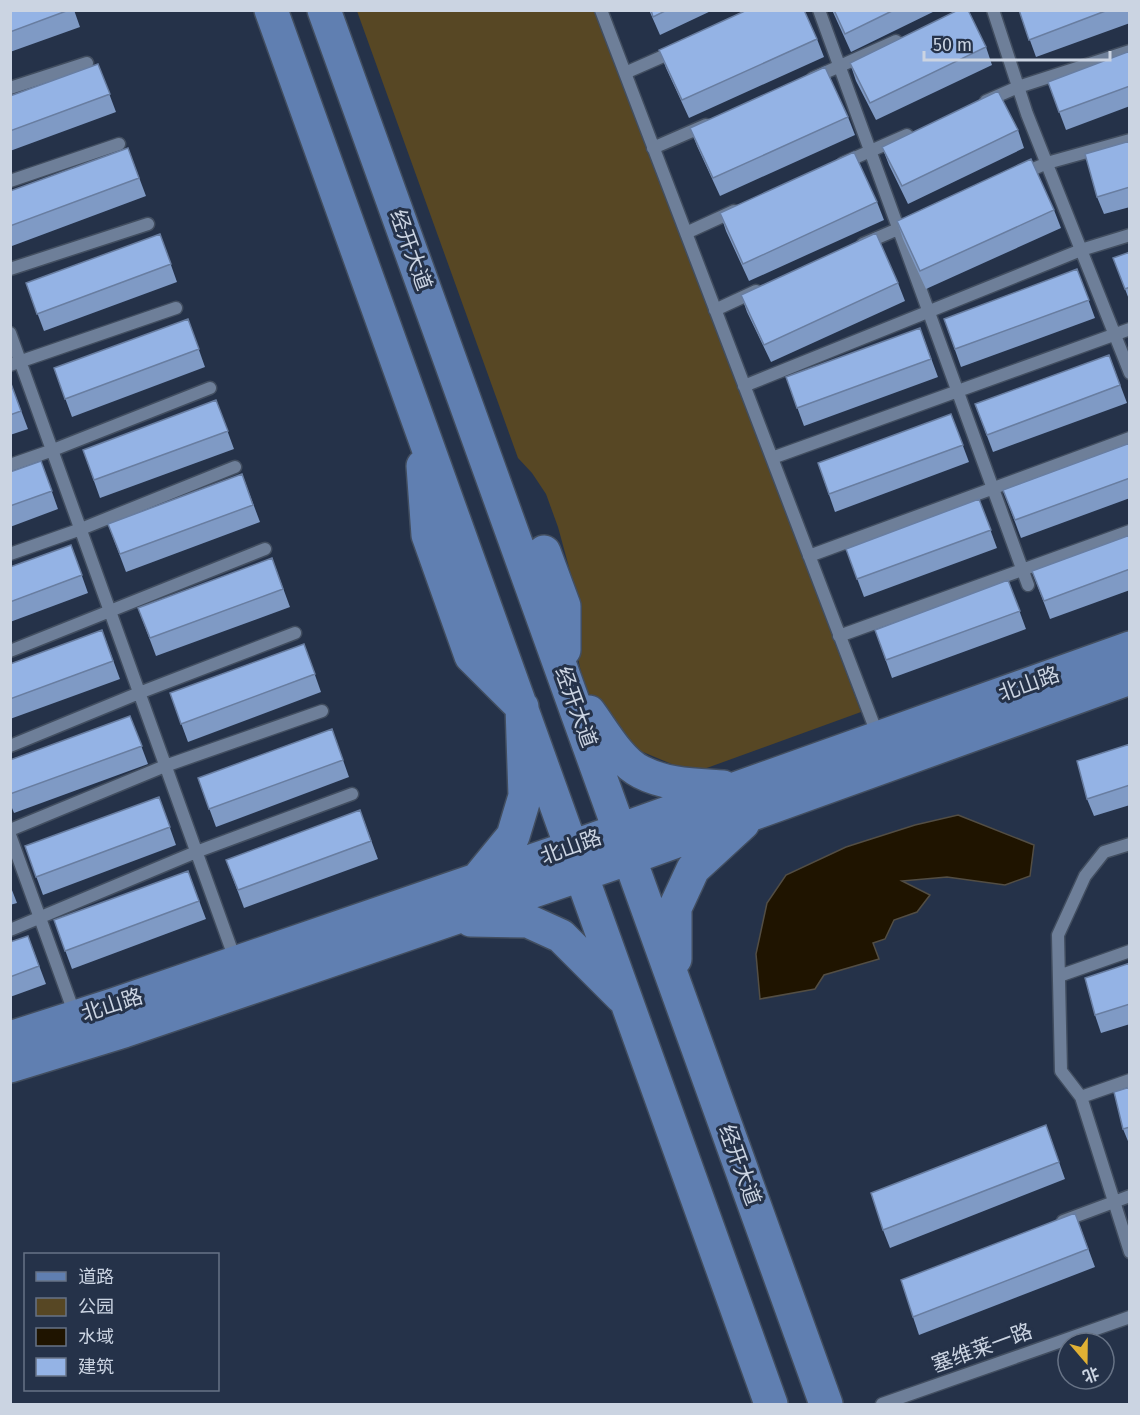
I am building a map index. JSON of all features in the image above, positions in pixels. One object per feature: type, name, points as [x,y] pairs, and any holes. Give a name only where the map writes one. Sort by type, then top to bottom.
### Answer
[{"type":"main road","points":[[271,10],[771,1404]]},
{"type":"main road","name":"经开大道","points":[[324,10],[826,1404]]},
{"type":"main road","name":"北山路","points":[[746,800],[878,738],[1130,648]]},
{"type":"main road","points":[[565,677],[618,753],[640,772],[746,800],[693,869],[675,908],[675,982]]},
{"type":"main road","name":"北山路","points":[[10,1066],[135,1027],[449,919],[577,860],[746,800],[1130,678]]},
{"type":"main road","points":[[477,880],[513,836],[525,796],[522,707]]},
{"type":"main road","name":"北山路","points":[[10,1038],[477,880],[577,860]]},
{"type":"main road","points":[[449,919],[528,921],[561,936],[628,1004]]},
{"type":"lane","points":[[601,10],[878,738]]},
{"type":"lane","points":[[819,10],[1028,585]]},
{"type":"lane","points":[[993,10],[1018,87],[1130,373]]},
{"type":"lane","points":[[807,80],[903,38]]},
{"type":"lane","points":[[625,73],[687,46]]},
{"type":"lane","points":[[976,105],[1018,87],[1130,51]]},
{"type":"lane","points":[[10,88],[87,63]]},
{"type":"lane","points":[[653,148],[719,119]]},
{"type":"lane","points":[[827,171],[923,128]]},
{"type":"lane","points":[[1015,177],[1047,163],[1130,140]]},
{"type":"lane","points":[[10,181],[119,144]]},
{"type":"lane","points":[[686,233],[751,204]]},
{"type":"lane","points":[[855,248],[920,219]]},
{"type":"lane","points":[[10,269],[148,224]]},
{"type":"lane","points":[[744,386],[1081,250],[1130,235]]},
{"type":"lane","points":[[715,310],[769,286]]},
{"type":"lane","points":[[16,363],[176,308]]},
{"type":"lane","points":[[772,458],[1130,329]]},
{"type":"lane","points":[[10,333],[16,363],[52,450],[81,529],[236,963]]},
{"type":"lane","points":[[10,465],[210,388]]},
{"type":"lane","points":[[809,556],[1130,438]]},
{"type":"lane","points":[[10,554],[81,529],[235,467]]},
{"type":"lane","points":[[839,636],[1130,531]]},
{"type":"lane","points":[[10,651],[265,549]]},
{"type":"lane","points":[[10,746],[139,693],[296,633]]},
{"type":"lane","points":[[10,830],[165,766],[322,711]]},
{"type":"lane","points":[[10,930],[196,852],[352,794]]},
{"type":"lane","points":[[10,835],[76,1017]]},
{"type":"lane","points":[[1130,844],[1104,852],[1085,876],[1058,935],[1061,1071],[1081,1096],[1130,1252]]},
{"type":"lane","points":[[1059,976],[1130,951]]},
{"type":"lane","points":[[1081,1096],[1130,1080]]},
{"type":"lane","points":[[1049,1227],[1130,1196]]},
{"type":"lane","name":"塞维莱一路","points":[[882,1404],[1130,1317]]},
{"type":"green space","points":[[357,11],[597,11],[861,712],[704,769],[674,765],[638,750],[608,726],[585,691],[575,644],[574,596],[570,571],[558,527],[546,494],[532,473],[518,458]]},
{"type":"water","points":[[958,815],[1034,845],[1030,876],[1005,885],[947,877],[902,881],[930,895],[917,912],[894,920],[885,939],[873,943],[879,959],[824,975],[815,989],[760,999],[756,954],[767,903],[786,875],[846,847],[915,825]]},
{"type":"building","points":[[10,10],[69,10],[10,32]]},
{"type":"building","points":[[651,10],[667,10],[653,17]]},
{"type":"building","points":[[747,10],[804,10],[817,39],[682,100],[659,50]]},
{"type":"building","points":[[834,10],[894,10],[845,34]]},
{"type":"building","points":[[958,10],[968,10],[986,47],[870,103],[850,63]]},
{"type":"building","points":[[1019,10],[1108,10],[1029,40]]},
{"type":"building","points":[[1130,51],[1130,86],[1059,112],[1048,82]]},
{"type":"building","points":[[98,64],[110,94],[10,131],[10,96]]},
{"type":"building","points":[[825,67],[848,117],[713,178],[690,128]]},
{"type":"building","points":[[998,91],[1018,130],[902,186],[882,147]]},
{"type":"building","points":[[1130,141],[1130,187],[1097,197],[1085,154]]},
{"type":"building","points":[[128,148],[139,178],[10,226],[10,191]]},
{"type":"building","points":[[854,152],[877,202],[743,264],[720,213]]},
{"type":"building","points":[[1031,159],[1054,210],[920,271],[897,221]]},
{"type":"building","points":[[876,233],[898,283],[764,345],[741,295]]},
{"type":"building","points":[[160,234],[171,264],[37,314],[26,283]]},
{"type":"building","points":[[1130,252],[1130,287],[1125,289],[1113,258]]},
{"type":"building","points":[[1077,269],[1089,300],[955,349],[944,319]]},
{"type":"building","points":[[188,319],[199,349],[65,399],[54,368]]},
{"type":"building","points":[[920,328],[931,359],[797,408],[786,377]]},
{"type":"building","points":[[1109,355],[1120,385],[987,435],[975,404]]},
{"type":"building","points":[[10,381],[21,411],[10,415]]},
{"type":"building","points":[[216,400],[228,431],[94,480],[83,450]]},
{"type":"building","points":[[951,414],[963,445],[829,494],[818,463]]},
{"type":"building","points":[[1130,443],[1130,478],[1015,520],[1003,490]]},
{"type":"building","points":[[41,461],[52,491],[10,506],[10,472]]},
{"type":"building","points":[[242,474],[253,505],[120,554],[108,524]]},
{"type":"building","points":[[979,499],[991,530],[857,579],[846,549]]},
{"type":"building","points":[[1130,535],[1130,569],[1044,601],[1032,571]]},
{"type":"building","points":[[71,545],[82,575],[10,602],[10,567]]},
{"type":"building","points":[[272,558],[283,589],[150,638],[138,608]]},
{"type":"building","points":[[1008,580],[1020,611],[886,660],[875,630]]},
{"type":"building","points":[[102,630],[113,661],[10,699],[10,664]]},
{"type":"building","points":[[304,644],[315,674],[181,724],[170,693]]},
{"type":"building","points":[[130,716],[142,746],[10,794],[10,760]]},
{"type":"building","points":[[332,729],[343,760],[209,809],[198,778]]},
{"type":"building","points":[[1130,744],[1130,785],[1087,799],[1077,761]]},
{"type":"building","points":[[159,797],[170,827],[36,877],[25,846]]},
{"type":"building","points":[[360,810],[371,841],[238,890],[226,860]]},
{"type":"building","points":[[188,871],[199,901],[65,951],[54,920]]},
{"type":"building","points":[[28,936],[39,966],[10,977],[10,942]]},
{"type":"building","points":[[1130,963],[1130,1004],[1095,1015],[1085,978]]},
{"type":"building","points":[[1130,1087],[1130,1127],[1123,1129],[1114,1092]]},
{"type":"building","points":[[1046,1125],[1059,1162],[883,1230],[871,1193]]},
{"type":"building","points":[[1075,1213],[1088,1249],[913,1317],[901,1280]]}]
